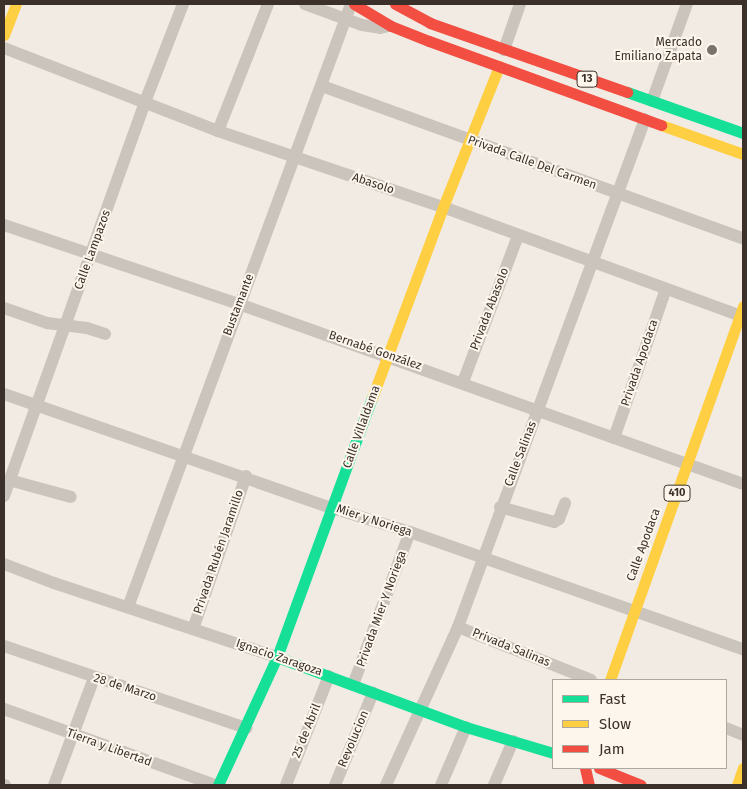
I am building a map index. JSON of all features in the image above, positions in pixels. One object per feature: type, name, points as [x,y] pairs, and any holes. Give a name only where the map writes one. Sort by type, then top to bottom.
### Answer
[{"type":"main road","points":[[4,35],[16,4]]},
{"type":"main road","name":"13","points":[[352,4],[391,26],[743,154]]},
{"type":"main road","name":"13","points":[[395,4],[430,23],[743,133]]},
{"type":"main road","name":"Calle Villaldama","points":[[217,785],[246,728],[277,656],[468,140],[499,66]]},
{"type":"main road","name":"Calle Apodaca","points":[[610,679],[742,313]]},
{"type":"main road","name":"Ignacio Zaragoza","points":[[277,656],[420,710],[552,753]]},
{"type":"main road","points":[[585,769],[589,785]]},
{"type":"main road","points":[[601,769],[641,785]]},
{"type":"main road","points":[[737,785],[743,770]]},
{"type":"street","name":"Calle Lampazos","points":[[4,496],[145,102],[183,4]]},
{"type":"street","points":[[218,132],[268,4]]},
{"type":"street","points":[[306,4],[372,27],[391,26]]},
{"type":"street","name":"Bustamante","points":[[128,607],[352,4]]},
{"type":"street","points":[[504,50],[520,4]]},
{"type":"street","points":[[652,101],[687,4]]},
{"type":"street","name":"Abasolo","points":[[4,48],[218,132],[443,207],[666,289],[742,313]]},
{"type":"street","name":"Privada Calle Del Carmen","points":[[322,86],[743,238]]},
{"type":"street","name":"Calle Salinas","points":[[386,785],[458,627],[500,507],[593,263],[645,118]]},
{"type":"street","name":"Bernabé González","points":[[4,225],[463,382],[537,411],[743,484]]},
{"type":"street","name":"Privada Abasolo","points":[[463,382],[518,236]]},
{"type":"street","name":"Privada Apodaca","points":[[614,438],[666,289]]},
{"type":"street","points":[[4,308],[47,323],[86,328],[105,334]]},
{"type":"street","name":"Mier y Noriega","points":[[4,394],[246,476],[332,508],[410,532],[743,649]]},
{"type":"street","name":"Privada Rubén Jaramillo","points":[[193,629],[246,476]]},
{"type":"street","points":[[9,480],[71,497]]},
{"type":"street","points":[[500,507],[554,522],[559,519],[565,503]]},
{"type":"street","name":"Privada Mier Y Noriega","points":[[353,685],[410,532]]},
{"type":"street","name":"Ignacio Zaragoza","points":[[4,564],[277,656]]},
{"type":"street","name":"Privada Salinas","points":[[458,627],[588,679]]},
{"type":"street","name":"28 de Marzo","points":[[4,646],[246,728]]},
{"type":"street","name":"25 de Abril","points":[[286,785],[329,676]]},
{"type":"street","points":[[54,785],[94,678]]},
{"type":"street","name":"Revolucion","points":[[335,785],[373,693]]},
{"type":"street","name":"Tierra y Libertad","points":[[4,709],[217,785]]},
{"type":"street","points":[[441,785],[466,726]]},
{"type":"street","points":[[727,728],[743,735]]},
{"type":"street","points":[[494,785],[513,741]]},
{"type":"traffic: fast","points":[[627,92],[743,133]]},
{"type":"traffic: fast","points":[[218,785],[277,657],[372,398]]},
{"type":"traffic: fast","points":[[277,657],[466,727],[552,753]]},
{"type":"traffic: slow","points":[[4,35],[16,4]]},
{"type":"traffic: slow","points":[[372,398],[443,207],[499,66]]},
{"type":"traffic: slow","points":[[661,125],[743,154]]},
{"type":"traffic: slow","points":[[610,679],[743,306]]},
{"type":"traffic: slow","points":[[737,785],[743,768]]},
{"type":"traffic: jam","points":[[354,4],[391,26],[429,41],[661,125]]},
{"type":"traffic: jam","points":[[395,4],[430,23],[627,92]]},
{"type":"traffic: jam","points":[[585,769],[589,785]]},
{"type":"traffic: jam","points":[[601,769],[641,785]]},
{"type":"place","name":"Mercado Emiliano Zapata","points":[[712,50]]}]
